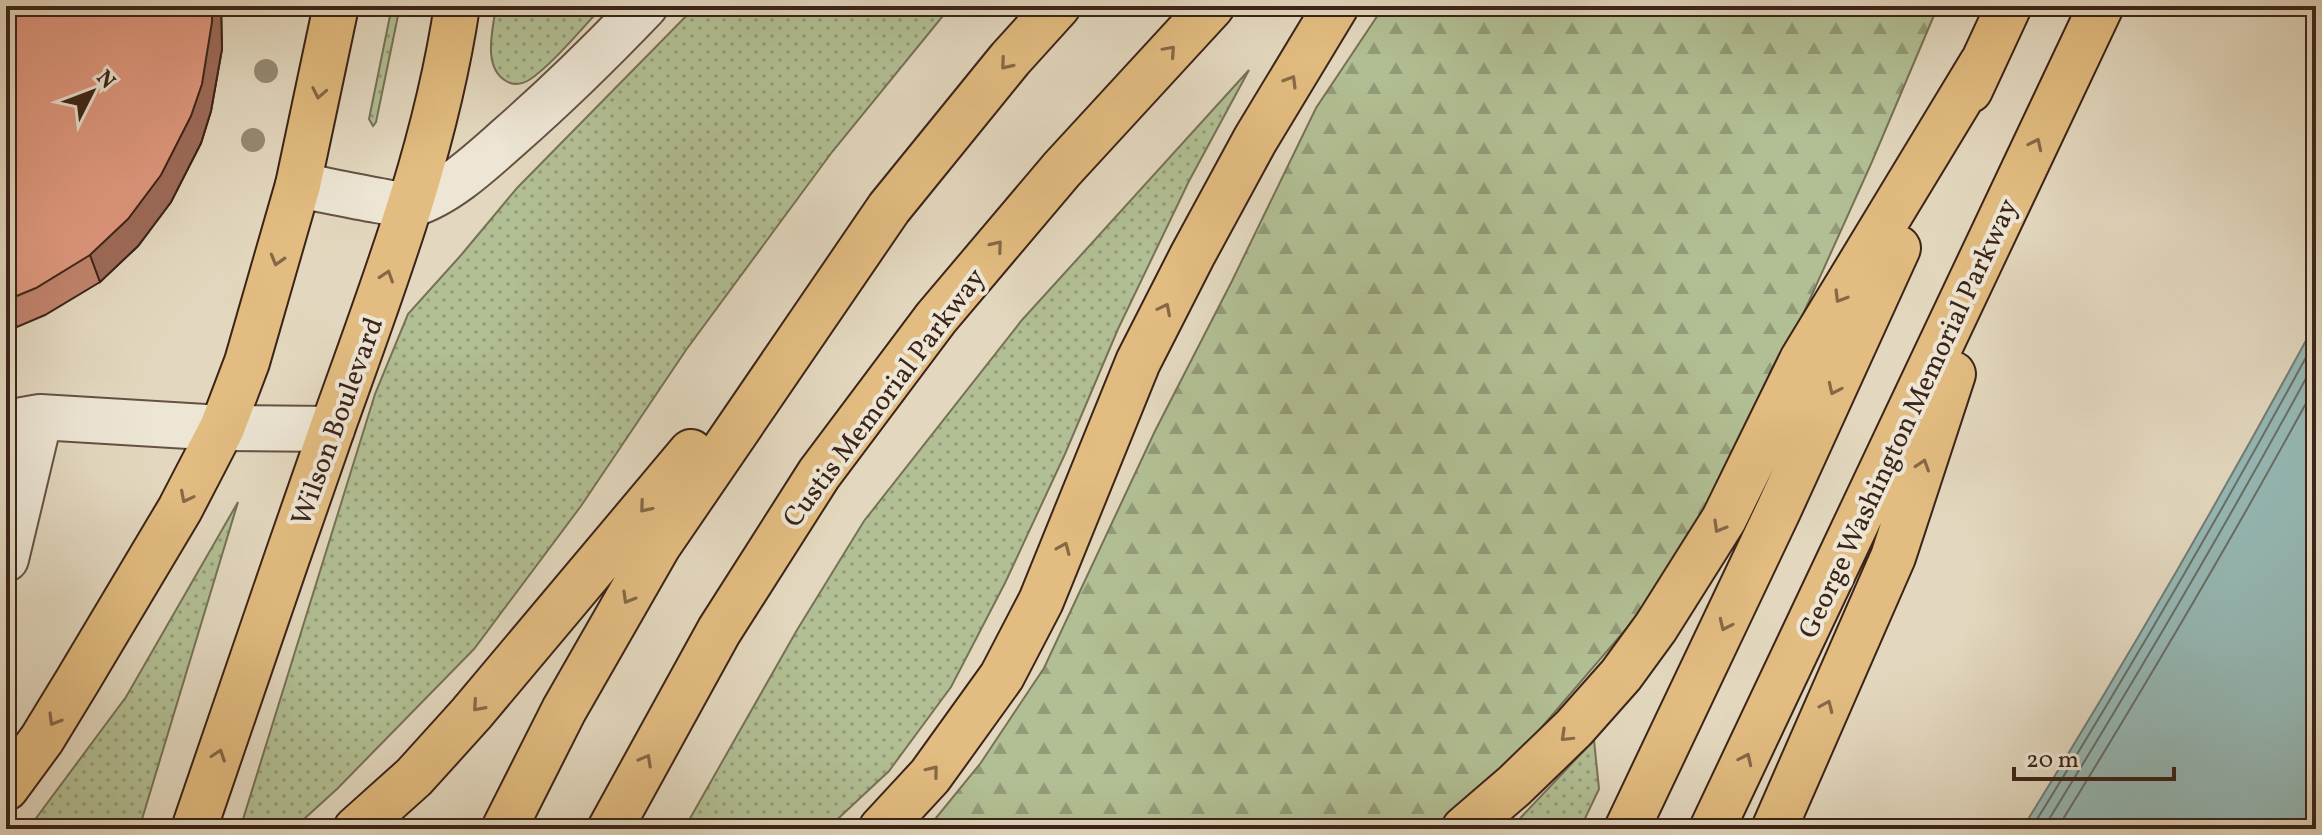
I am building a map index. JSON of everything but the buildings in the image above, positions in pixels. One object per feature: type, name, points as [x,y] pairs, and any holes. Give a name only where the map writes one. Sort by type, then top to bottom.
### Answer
[{"type":"main road","points":[[6,788],[42,739],[78,680],[180,509],[222,428],[251,349],[298,185],[336,6]]},
{"type":"main road","name":"Wilson Boulevard","points":[[194,829],[410,205],[441,97],[457,6]]},
{"type":"main road","points":[[356,829],[414,777],[471,714],[666,482],[1010,59],[1058,6]]},
{"type":"main road","name":"Custis Memorial Parkway","points":[[610,829],[719,631],[819,474],[936,318],[1062,169],[1212,6]]},
{"type":"main road","points":[[881,829],[930,776],[1002,676],[1041,601],[1145,349],[1255,140],[1336,6]]},
{"type":"main road","points":[[1627,829],[1753,566],[2009,6]]},
{"type":"main road","name":"George Washington Memorial Parkway","points":[[1712,829],[2101,6]]},
{"type":"main road","points":[[1464,829],[1574,728],[1621,675],[1656,627],[1724,519],[1802,360],[1982,63]]},
{"type":"main road","points":[[1774,829],[1893,557],[2014,191]]},
{"type":"main road","points":[[504,829],[564,710],[658,546],[889,208]]},
{"type":"street","points":[[298,185],[410,205],[457,180],[484,159],[575,79],[645,6]]},
{"type":"street","points":[[6,559],[23,420],[332,429]]},
{"type":"green space","points":[[392,6],[400,6],[373,126],[369,119]]},
{"type":"green space","points":[[496,6],[603,6],[547,66],[529,80],[517,84],[499,75],[491,57]]},
{"type":"green space","points":[[696,6],[951,6],[832,152],[686,350],[581,506],[474,649],[337,789],[293,829],[240,829],[375,394],[408,314],[517,188]]},
{"type":"green space","points":[[1384,6],[1938,6],[1871,164],[1730,476],[1639,614],[1516,757],[1431,829],[927,829],[980,764],[1044,668],[1155,431],[1316,108]]},
{"type":"green space","points":[[1249,70],[1189,181],[1118,329],[1005,583],[951,687],[889,771],[827,829],[684,829],[797,630],[864,521],[1022,320]]},
{"type":"green space","points":[[238,502],[139,829],[28,829],[126,697]]},
{"type":"green space","points":[[1594,740],[1599,789],[1580,829],[1510,829]]},
{"type":"water","points":[[2316,322],[2316,829],[2022,829],[2173,578]]}]
